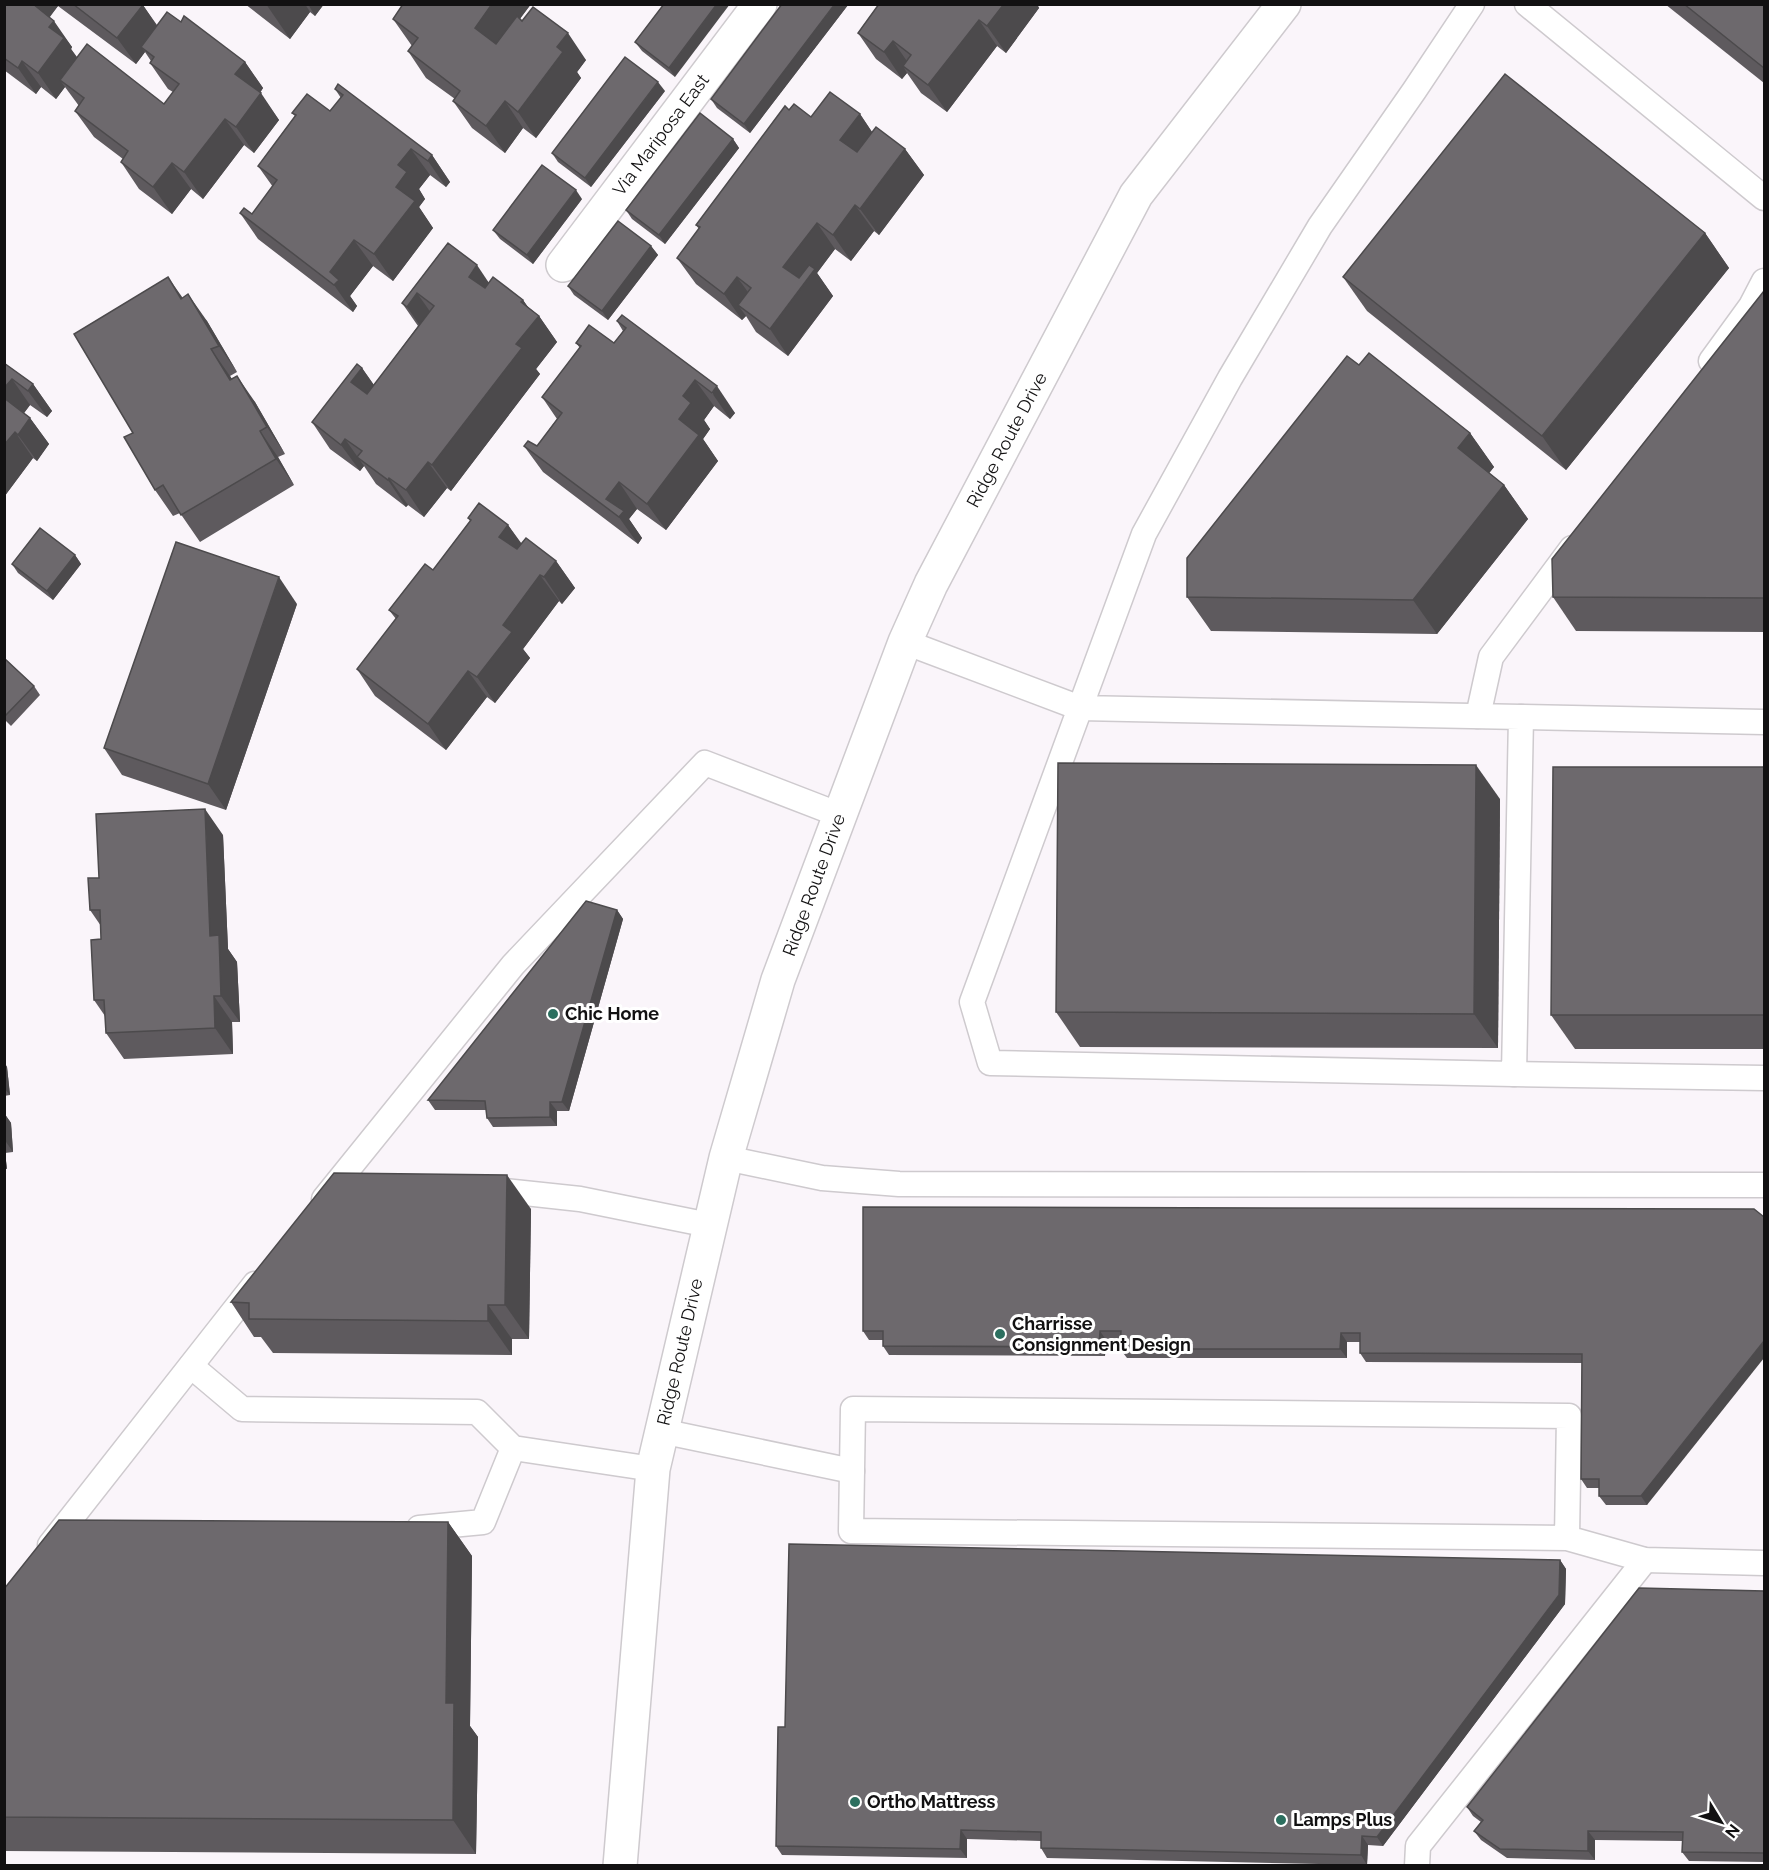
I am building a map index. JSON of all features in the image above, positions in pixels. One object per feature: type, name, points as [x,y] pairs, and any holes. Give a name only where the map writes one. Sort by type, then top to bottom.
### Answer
[{"type":"main road","name":"Via Mariposa East","points":[[563,265],[760,4]]},
{"type":"main road","name":"Ridge Route Drive","points":[[620,1866],[653,1469],[726,1158],[778,980],[905,642],[931,584],[1136,195],[1284,4]]},
{"type":"lane","points":[[1472,4],[1414,92],[1320,226],[1230,378],[1144,534],[972,1002],[990,1063],[1764,1078]]},
{"type":"lane","points":[[1527,4],[1764,198]]},
{"type":"lane","points":[[1695,382],[1751,306],[1764,281]]},
{"type":"lane","points":[[1478,716],[1491,657],[1582,534]]},
{"type":"lane","points":[[905,642],[1080,708],[1764,722]]},
{"type":"lane","points":[[1514,1074],[1521,717]]},
{"type":"lane","points":[[309,1217],[356,1175],[513,965],[705,763],[840,814]]},
{"type":"lane","points":[[726,1158],[822,1178],[899,1184],[1764,1185]]},
{"type":"lane","points":[[462,1186],[580,1199],[709,1225]]},
{"type":"lane","points":[[34,1566],[82,1522],[191,1366],[267,1268]]},
{"type":"lane","points":[[191,1366],[242,1409],[477,1412],[513,1448],[653,1469]]},
{"type":"lane","points":[[1567,1538],[1569,1416],[854,1409],[851,1531],[1567,1538],[1645,1560],[1764,1563]]},
{"type":"lane","points":[[661,1431],[852,1471]]},
{"type":"lane","points":[[393,1529],[483,1522],[513,1448]]},
{"type":"lane","points":[[1417,1866],[1418,1846],[1645,1560]]},
{"type":"building","points":[[4,4],[33,4],[54,21],[49,27],[64,38],[38,73],[22,61],[18,68],[4,58]]},
{"type":"building","points":[[73,4],[142,4],[143,5],[117,38]]},
{"type":"building","points":[[403,4],[492,4],[475,28],[496,44],[517,16],[522,21],[533,7],[568,33],[557,47],[563,52],[518,112],[505,101],[486,126],[453,101],[460,91],[408,51],[418,38],[393,19]]},
{"type":"building","points":[[664,4],[717,4],[669,68],[635,42]]},
{"type":"building","points":[[782,4],[835,4],[744,124],[711,99]]},
{"type":"building","points":[[879,4],[1004,4],[987,26],[979,20],[928,85],[903,66],[911,55],[893,41],[884,52],[858,33]]},
{"type":"building","points":[[1684,4],[1764,4],[1764,68]]},
{"type":"building","points":[[167,12],[181,22],[184,16],[245,62],[235,74],[261,93],[236,127],[225,119],[184,172],[172,163],[153,187],[121,162],[128,151],[75,111],[84,98],[60,80],[87,44],[164,104],[179,84],[150,63],[154,57],[141,47]]},
{"type":"building","points":[[625,57],[658,82],[585,178],[552,153]]},
{"type":"building","points":[[1505,74],[1705,233],[1542,436],[1343,277]]},
{"type":"building","points":[[338,84],[432,155],[428,161],[411,149],[398,165],[407,172],[396,187],[415,201],[374,254],[354,240],[330,272],[339,280],[334,285],[240,213],[244,208],[252,214],[277,180],[258,166],[296,115],[292,113],[307,94],[330,111],[343,95],[335,89]]},
{"type":"building","points":[[830,92],[860,114],[840,140],[857,152],[876,127],[905,149],[860,209],[855,205],[833,235],[817,223],[783,267],[799,278],[809,265],[815,269],[770,329],[738,305],[751,288],[737,277],[724,294],[677,258],[700,227],[696,225],[785,106],[789,110],[794,104],[811,117]]},
{"type":"building","points":[[700,113],[733,139],[659,235],[626,210]]},
{"type":"building","points":[[542,165],[576,190],[527,255],[493,230]]},
{"type":"building","points":[[618,221],[651,246],[602,311],[568,286]]},
{"type":"building","points":[[448,243],[477,265],[469,277],[485,288],[493,277],[523,300],[521,302],[539,316],[516,344],[522,348],[432,465],[428,462],[406,490],[357,457],[362,451],[345,439],[341,445],[312,422],[357,364],[362,368],[351,382],[367,394],[434,306],[417,293],[407,307],[402,303]]},
{"type":"building","points":[[168,277],[181,299],[188,294],[219,346],[211,349],[230,380],[237,376],[267,427],[260,431],[276,459],[181,515],[163,485],[155,490],[124,437],[133,433],[74,334]]},
{"type":"building","points":[[1764,291],[1764,598],[1553,597],[1552,559]]},
{"type":"building","points":[[622,315],[717,386],[712,393],[695,380],[683,396],[691,403],[679,419],[699,435],[647,504],[619,482],[606,499],[624,511],[619,517],[524,446],[528,441],[537,446],[562,413],[542,397],[581,346],[576,343],[589,325],[614,343],[626,328],[617,321]]},
{"type":"building","points":[[1369,353],[1470,433],[1458,448],[1504,485],[1413,600],[1187,597],[1187,558],[1347,356],[1359,365]]},
{"type":"building","points":[[4,363],[33,384],[28,391],[12,379],[4,388]]},
{"type":"building","points":[[4,398],[30,418],[18,435],[15,432],[4,445]]},
{"type":"building","points":[[479,503],[508,525],[499,537],[517,549],[526,538],[556,561],[544,577],[540,575],[503,625],[512,632],[477,677],[468,671],[428,724],[357,669],[398,616],[389,610],[425,564],[433,570],[471,520],[468,518]]},
{"type":"building","points":[[40,528],[75,555],[47,591],[12,564]]},
{"type":"building","points":[[176,542],[279,577],[208,784],[104,748]]},
{"type":"building","points":[[4,658],[34,686],[5,716],[4,716]]},
{"type":"building","points":[[1058,763],[1476,765],[1474,1014],[1056,1012]]},
{"type":"building","points":[[1553,767],[1764,767],[1764,1015],[1551,1015]]},
{"type":"building","points":[[205,809],[210,936],[219,935],[221,996],[214,996],[215,1028],[106,1033],[104,1000],[94,1000],[91,940],[101,939],[100,910],[90,910],[88,878],[99,878],[96,814]]},
{"type":"building","name":"Chic Home","points":[[586,901],[617,910],[562,1102],[550,1102],[550,1117],[487,1118],[485,1101],[428,1100]]},
{"type":"building","points":[[334,1173],[507,1175],[505,1305],[488,1305],[488,1321],[249,1319],[249,1303],[231,1302]]},
{"type":"building","points":[[863,1207],[1754,1209],[1764,1217],[1764,1341],[1641,1496],[1599,1496],[1599,1479],[1581,1479],[1582,1354],[1360,1353],[1360,1333],[1341,1333],[1340,1349],[1120,1349],[1121,1331],[1100,1331],[1099,1347],[883,1346],[883,1331],[863,1331]]},
{"type":"building","points":[[59,1520],[448,1522],[446,1703],[454,1703],[453,1820],[4,1817],[4,1589]]},
{"type":"building","points":[[789,1544],[1560,1560],[1559,1595],[1377,1837],[1362,1836],[1361,1855],[1041,1848],[1041,1832],[961,1830],[960,1849],[776,1846],[778,1727],[785,1727]]},
{"type":"building","points":[[1639,1588],[1764,1591],[1764,1853],[1682,1852],[1683,1832],[1588,1831],[1588,1851],[1500,1849],[1474,1831],[1483,1820],[1467,1807]]},
{"type":"place","name":"Chic Home","points":[[553,1014]]},
{"type":"place","name":"Charrisse Consignment Design","points":[[1000,1334]]},
{"type":"place","name":"Ortho Mattress","points":[[855,1802]]},
{"type":"place","name":"Lamps Plus","points":[[1281,1820]]}]
